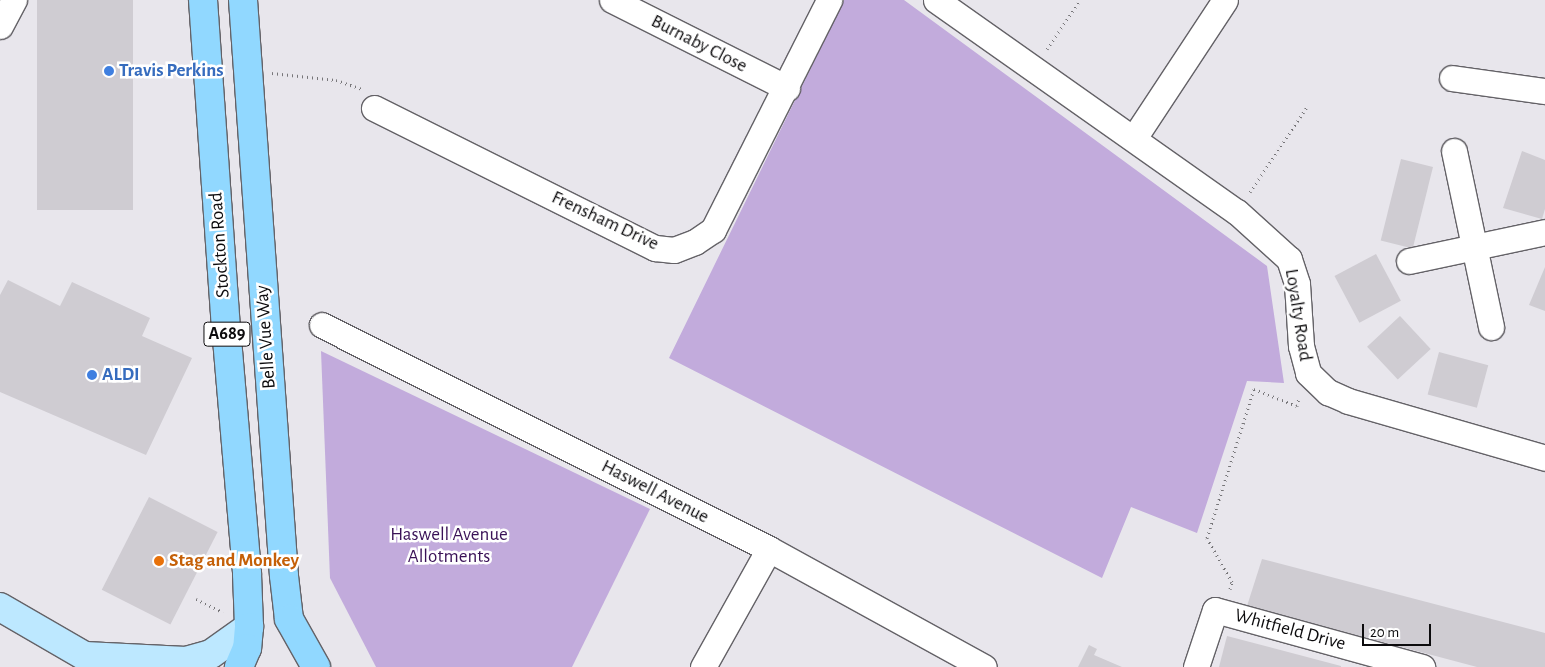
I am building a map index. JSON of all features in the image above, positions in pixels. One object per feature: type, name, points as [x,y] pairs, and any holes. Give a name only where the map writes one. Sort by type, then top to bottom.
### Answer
[{"type":"highway","name":"Stockton Road","points":[[203,0],[227,345],[247,574],[249,627],[247,648],[239,667]]},
{"type":"highway","name":"Belle Vue Way","points":[[243,0],[250,77],[265,331],[284,576],[289,619],[316,667]]},
{"type":"main road","points":[[0,607],[94,662],[186,661],[211,654],[249,627]]},
{"type":"street","points":[[0,26],[14,0]]},
{"type":"street","name":"Burnaby Close","points":[[612,0],[786,88]]},
{"type":"street","name":"Frensham Drive","points":[[374,108],[655,248],[674,250],[695,242],[713,230],[829,0]]},
{"type":"street","name":"Loyalty Road","points":[[936,0],[1237,212],[1289,259],[1297,284],[1301,346],[1308,373],[1328,392],[1348,401],[1545,458]]},
{"type":"street","points":[[1134,138],[1225,0]]},
{"type":"street","points":[[1452,78],[1545,91]]},
{"type":"street","points":[[1454,152],[1491,328]]},
{"type":"street","points":[[1410,261],[1545,232]]},
{"type":"street","name":"Haswell Avenue","points":[[322,325],[768,550],[982,666]]},
{"type":"street","points":[[703,667],[768,550]]},
{"type":"street","name":"Whitfield Drive","points":[[1196,667],[1215,610],[1422,667]]},
{"type":"path","points":[[1033,68],[1080,0]]},
{"type":"path","points":[[250,77],[269,73],[336,80],[366,90],[374,108]]},
{"type":"path","points":[[1237,212],[1306,107]]},
{"type":"path","points":[[1215,610],[1227,597],[1232,582],[1207,538],[1254,389],[1296,406],[1308,373]]},
{"type":"path","points":[[196,599],[225,613]]},
{"type":"green space","points":[[844,0],[904,0],[1267,266],[1284,383],[1247,381],[1197,533],[1131,507],[1102,578],[669,358]]},
{"type":"green space","name":"Haswell Avenue Allotments","points":[[321,351],[650,509],[572,667],[376,667],[330,578]]},
{"type":"building","points":[[37,0],[133,0],[133,210],[37,210]]},
{"type":"building","points":[[1522,151],[1545,160],[1545,209],[1542,219],[1503,208]]},
{"type":"building","points":[[1401,159],[1433,167],[1413,248],[1381,241]]},
{"type":"building","points":[[1376,254],[1401,301],[1359,323],[1335,276]]},
{"type":"building","points":[[1545,267],[1545,311],[1529,305]]},
{"type":"building","name":"ALDI","points":[[8,280],[60,306],[72,282],[150,318],[142,336],[192,358],[146,455],[0,392],[0,295]]},
{"type":"building","points":[[1400,316],[1431,349],[1398,380],[1367,347]]},
{"type":"building","points":[[1439,352],[1488,365],[1477,408],[1428,395]]},
{"type":"building","name":"Stag and Monkey","points":[[149,497],[218,532],[170,625],[102,590]]},
{"type":"building","points":[[1262,559],[1545,633],[1545,667],[1477,667],[1247,606]]},
{"type":"building","points":[[1227,636],[1341,666],[1341,667],[1219,667]]},
{"type":"building","points":[[1089,645],[1097,649],[1094,655],[1122,667],[1078,667]]},
{"type":"place","name":"Travis Perkins","points":[[109,71]]},
{"type":"place","name":"ALDI","points":[[92,375]]},
{"type":"place","name":"Stag and Monkey","points":[[159,561]]}]
